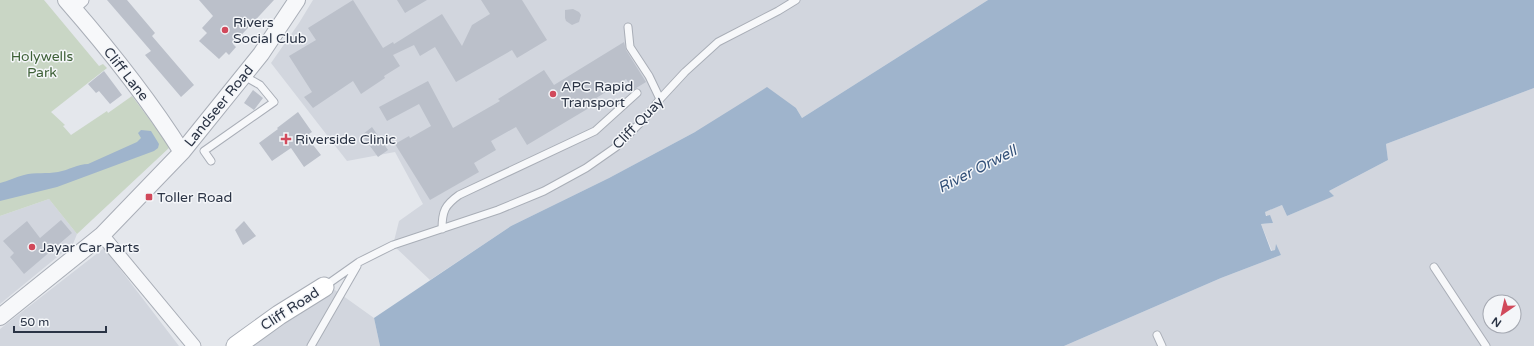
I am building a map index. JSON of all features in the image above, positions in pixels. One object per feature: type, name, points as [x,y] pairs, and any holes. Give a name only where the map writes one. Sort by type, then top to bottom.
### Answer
[{"type":"main road","name":"Cliff Road","points":[[236,346],[279,315],[324,287]]},
{"type":"street","name":"Landseer Road","points":[[0,317],[102,235],[182,152],[261,54],[296,0]]},
{"type":"street","name":"Cliff Lane","points":[[74,3],[164,124],[182,152]]},
{"type":"street","points":[[102,235],[194,346]]},
{"type":"lane","name":"Cliff Quay","points":[[324,287],[359,262],[393,245],[498,210],[544,191],[586,168],[616,147],[646,117],[660,99],[685,72],[718,42],[796,0]]},
{"type":"lane","points":[[628,27],[630,46],[649,76],[660,99]]},
{"type":"lane","points":[[211,161],[204,151],[274,102],[260,86],[244,76]]},
{"type":"lane","name":"Cliff Quay","points":[[442,229],[442,216],[448,202],[459,194],[595,131],[637,93]]},
{"type":"lane","points":[[311,346],[359,262]]},
{"type":"lane","points":[[1434,267],[1486,346]]},
{"type":"lane","points":[[1157,335],[1162,346]]},
{"type":"shaded area","points":[[313,0],[988,0],[802,118],[796,108],[695,132],[609,178],[511,226],[430,280],[393,245],[399,221],[423,204],[395,152],[347,161],[271,63]]},
{"type":"shaded area","points":[[1534,88],[1534,346],[1064,346],[1221,278],[1281,255],[1276,246],[1275,250],[1272,251],[1261,224],[1273,223],[1264,212],[1282,205],[1287,216],[1333,196],[1329,191],[1388,160],[1386,144]]},
{"type":"shaded area","points":[[49,199],[77,234],[73,244],[0,304],[0,216]]},
{"type":"shaded area","points":[[104,248],[179,346],[0,346],[0,329]]},
{"type":"shaded area","points":[[332,288],[374,318],[380,346],[240,346]]},
{"type":"green space","name":"Holywells Park","points":[[0,0],[44,0],[99,66],[103,64],[107,68],[51,112],[65,125],[63,126],[71,135],[107,111],[108,113],[132,96],[170,147],[77,234],[49,199],[0,216]]},
{"type":"water","name":"River Orwell","points":[[988,0],[1534,0],[1534,88],[1386,144],[1388,160],[1329,191],[1334,196],[1287,216],[1282,205],[1265,212],[1266,216],[1270,215],[1273,223],[1261,224],[1271,251],[1275,250],[1276,244],[1281,255],[1221,278],[1064,346],[380,346],[374,318],[511,226],[609,178],[695,132],[767,87],[796,108],[802,118]]},
{"type":"water","points":[[141,130],[151,131],[159,144],[158,148],[154,151],[57,187],[0,201],[0,183],[28,174],[58,172],[88,164],[137,142],[141,138],[138,133]]},
{"type":"building","points":[[107,0],[127,0],[155,33],[152,36],[194,85],[181,97],[145,55],[151,51]]},
{"type":"building","name":"Rivers Social Club","points":[[199,0],[274,0],[233,44],[236,47],[229,55],[226,52],[219,59],[199,41],[207,33],[202,28],[213,16]]},
{"type":"building","points":[[353,0],[383,48],[393,42],[394,44],[442,14],[462,46],[472,25],[490,14],[481,0],[522,0],[547,40],[517,58],[512,50],[456,82],[435,47],[420,56],[414,45],[393,55],[400,66],[384,76],[385,78],[361,94],[353,81],[313,108],[304,97],[312,92],[289,56],[316,40],[308,28]]},
{"type":"building","points":[[397,0],[427,0],[405,13]]},
{"type":"building","points":[[573,9],[581,15],[579,22],[572,25],[566,21],[565,10]]},
{"type":"building","points":[[624,42],[626,50],[646,82],[633,90],[626,79],[587,104],[589,108],[527,145],[516,127],[491,141],[496,150],[474,163],[479,172],[430,200],[395,144],[409,136],[410,138],[431,126],[419,104],[387,121],[379,107],[428,81],[453,128],[500,101],[498,99],[544,70],[554,85]]},
{"type":"building","points":[[104,71],[122,95],[110,104],[99,91],[96,93],[88,84]]},
{"type":"building","points":[[253,90],[263,98],[254,110],[244,103]]},
{"type":"building","name":"Riverside Clinic","points":[[298,112],[312,132],[306,136],[321,155],[304,167],[291,148],[272,161],[259,143]]},
{"type":"building","points":[[372,127],[388,150],[378,157],[362,135]]},
{"type":"building","name":"Jayar Car Parts","points":[[61,220],[72,233],[24,274],[10,257],[14,253],[3,241],[27,221],[40,238]]},
{"type":"building","points":[[244,221],[256,236],[243,245],[235,230]]},
{"type":"place","name":"Rivers Social Club","points":[[225,30]]},
{"type":"place","name":"APC Rapid Transport","points":[[553,94]]},
{"type":"place","name":"Riverside Clinic","points":[[286,139]]},
{"type":"place","name":"Toller Road","points":[[149,197]]},
{"type":"place","name":"Jayar Car Parts","points":[[32,247]]}]
